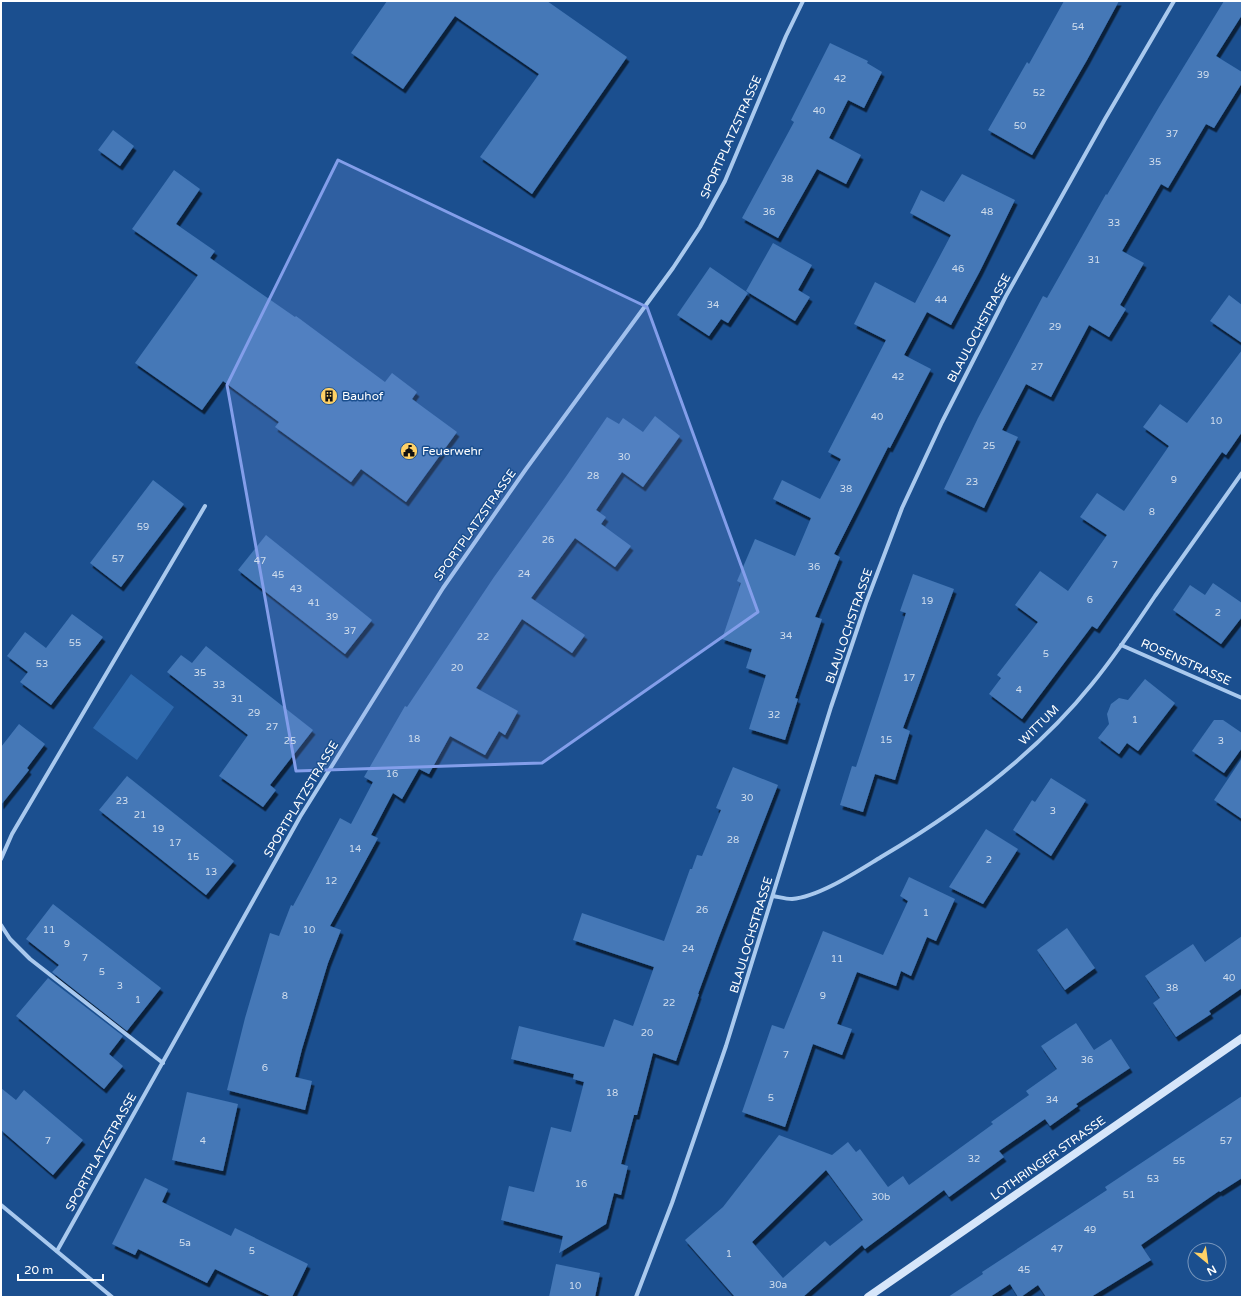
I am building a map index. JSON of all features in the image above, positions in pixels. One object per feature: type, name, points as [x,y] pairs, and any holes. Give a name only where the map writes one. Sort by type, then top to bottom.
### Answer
[{"type":"street","name":"SPORTPLATZSTRASSE","points":[[57,1251],[300,817],[443,588],[526,469],[673,268],[700,227],[725,181],[786,36],[803,1]]},
{"type":"street","name":"BLAULOCHSTRASSE","points":[[636,1297],[672,1203],[726,1046],[831,707],[866,603],[902,508],[942,422],[1006,296],[1105,119],[1174,1]]},
{"type":"street","name":"WITTUM","points":[[773,896],[791,899],[805,897],[818,892],[909,841],[970,799],[1016,761],[1054,725],[1091,684],[1121,645],[1242,473]]},
{"type":"street","points":[[1,859],[12,834],[205,506]]},
{"type":"street","name":"ROSENSTRASSE","points":[[1121,645],[1242,698]]},
{"type":"street","points":[[1,925],[10,939],[30,959],[163,1063]]},
{"type":"street","name":"LOTHRINGER STRASSE","points":[[868,1297],[1242,1038]]},
{"type":"street","points":[[1,1205],[112,1297]]},
{"type":"highlighted area","points":[[338,160],[647,307],[758,612],[542,763],[296,771],[227,385]]},
{"type":"shaded area","points":[[131,674],[174,707],[137,760],[93,728]]},
{"type":"building","points":[[387,1],[547,1],[627,57],[532,194],[480,157],[539,74],[455,16],[403,89],[351,53]]},
{"type":"building","points":[[1064,1],[1119,1],[1032,155],[988,130],[1027,62],[1029,64]]},
{"type":"building","points":[[1224,1],[1242,1],[1242,15],[1216,56],[1242,72],[1242,83],[1214,128],[1206,124],[1168,188],[1161,184],[1122,251],[1144,263],[1120,305],[1126,309],[1109,337],[1089,325],[1051,397],[1026,384],[1002,430],[1018,437],[984,508],[944,489],[978,418],[1043,296],[1047,298],[1106,194],[1107,195]]},
{"type":"building","points":[[830,43],[868,61],[867,63],[882,72],[864,108],[848,100],[829,138],[861,155],[846,184],[817,169],[778,238],[742,218],[794,122],[791,120]]},
{"type":"building","points":[[113,130],[134,146],[120,166],[98,150]]},
{"type":"building","points":[[174,170],[200,189],[176,224],[215,251],[210,258],[295,317],[296,316],[385,382],[392,373],[417,392],[412,399],[457,432],[406,502],[361,469],[351,482],[275,427],[279,422],[223,381],[202,410],[135,363],[198,275],[132,229]]},
{"type":"building","points":[[962,174],[1015,200],[980,271],[951,325],[927,312],[904,355],[931,369],[890,448],[888,447],[834,554],[840,557],[815,617],[822,619],[795,698],[798,699],[785,740],[749,729],[766,675],[746,668],[752,649],[722,639],[741,583],[737,581],[755,539],[795,556],[811,518],[773,499],[782,480],[820,499],[841,459],[828,452],[886,340],[854,324],[875,282],[915,303],[951,235],[910,213],[921,190],[944,202]]},
{"type":"building","points":[[773,243],[812,265],[798,290],[810,297],[795,321],[746,291]]},
{"type":"building","points":[[710,267],[748,293],[728,323],[721,319],[709,336],[677,315]]},
{"type":"building","points":[[1229,295],[1242,305],[1242,343],[1210,321]]},
{"type":"building","points":[[1242,350],[1242,432],[1226,455],[1222,452],[1097,629],[1092,626],[1022,719],[989,694],[1001,678],[997,675],[1038,622],[1015,605],[1040,571],[1068,591],[1107,535],[1080,517],[1097,493],[1124,511],[1169,446],[1143,427],[1160,404],[1187,423]]},
{"type":"building","points":[[655,416],[680,436],[643,487],[622,472],[596,510],[606,517],[601,524],[631,546],[615,567],[575,538],[531,598],[585,635],[572,653],[522,619],[476,688],[518,711],[505,735],[499,731],[485,755],[450,736],[429,774],[419,769],[402,799],[393,793],[371,835],[378,838],[330,926],[341,930],[328,963],[295,1077],[312,1081],[305,1110],[227,1090],[245,1018],[270,933],[279,936],[291,905],[293,906],[340,818],[351,824],[373,782],[364,777],[405,706],[407,707],[494,577],[607,417],[619,424],[623,418],[643,432]]},
{"type":"building","points":[[153,480],[184,504],[121,587],[90,563]]},
{"type":"building","points":[[266,535],[372,620],[345,654],[238,570]]},
{"type":"building","points":[[913,574],[954,589],[903,728],[910,731],[895,780],[875,774],[863,812],[840,805],[852,766],[856,767],[906,613],[900,611]]},
{"type":"building","points":[[1213,583],[1242,603],[1242,617],[1221,644],[1173,610],[1190,585],[1205,595]]},
{"type":"building","points":[[72,614],[103,637],[51,705],[20,682],[28,672],[7,656],[25,632],[46,648]]},
{"type":"building","points":[[206,646],[313,730],[270,785],[276,790],[263,807],[219,776],[248,735],[167,672],[181,655],[192,663]]},
{"type":"building","points":[[1145,679],[1175,703],[1138,751],[1127,743],[1119,754],[1098,738],[1109,724],[1107,714],[1111,704],[1119,698],[1128,700]]},
{"type":"building","points":[[1214,720],[1223,720],[1242,733],[1242,748],[1224,773],[1192,751]]},
{"type":"building","points":[[19,724],[45,744],[27,768],[29,770],[1,805],[1,747]]},
{"type":"building","points":[[1242,758],[1242,819],[1214,800]]},
{"type":"building","points":[[733,767],[778,785],[719,937],[676,1061],[653,1053],[637,1115],[634,1115],[621,1164],[628,1166],[621,1195],[614,1193],[606,1224],[559,1253],[563,1236],[501,1220],[509,1186],[534,1192],[551,1127],[571,1132],[584,1082],[573,1079],[574,1074],[511,1059],[519,1026],[604,1047],[614,1019],[633,1026],[654,967],[573,940],[582,913],[664,941],[690,869],[692,869],[697,855],[702,856],[721,810],[716,808]]},
{"type":"building","points":[[127,776],[234,861],[206,895],[99,810]]},
{"type":"building","points":[[1051,778],[1086,800],[1051,856],[1013,830],[1032,800],[1035,802]]},
{"type":"building","points":[[986,829],[1018,849],[983,904],[949,887]]},
{"type":"building","points":[[909,877],[955,899],[936,941],[927,937],[911,976],[901,971],[896,986],[857,972],[837,1024],[852,1029],[842,1055],[813,1044],[785,1127],[742,1112],[772,1025],[784,1029],[823,931],[883,955],[908,901],[900,896]]},
{"type":"building","points":[[53,904],[161,988],[127,1031],[52,972],[59,965],[26,939]]},
{"type":"building","points":[[1067,928],[1095,968],[1065,990],[1037,950]]},
{"type":"building","points":[[1242,936],[1242,988],[1209,1011],[1211,1014],[1176,1037],[1153,1003],[1160,998],[1145,976],[1193,944],[1205,962]]},
{"type":"building","points":[[48,978],[123,1036],[109,1054],[123,1066],[104,1089],[16,1016]]},
{"type":"building","points":[[1076,1023],[1094,1050],[1111,1039],[1130,1068],[1076,1104],[1078,1106],[1050,1126],[1045,1119],[999,1151],[1004,1157],[949,1197],[944,1190],[865,1249],[862,1245],[803,1297],[735,1297],[685,1240],[723,1207],[779,1135],[832,1155],[848,1142],[856,1152],[860,1149],[888,1187],[903,1176],[909,1185],[993,1124],[991,1122],[1029,1095],[1026,1091],[1057,1069],[1041,1046]],"holes":[[[826,1170],[863,1220],[830,1246],[825,1241],[783,1278],[752,1242]]]},
{"type":"building","points":[[1,1088],[16,1100],[24,1090],[83,1140],[53,1175],[1,1130]]},
{"type":"building","points":[[187,1092],[238,1104],[223,1171],[172,1160]]},
{"type":"building","points":[[1242,1096],[1242,1178],[1220,1192],[1219,1191],[1141,1245],[1151,1260],[1091,1297],[1046,1297],[1038,1285],[1021,1297],[1018,1297],[1010,1284],[990,1297],[948,1297],[983,1274],[982,1272],[1107,1190],[1105,1187]]},
{"type":"building","points":[[145,1178],[168,1189],[162,1202],[231,1236],[235,1228],[308,1264],[292,1297],[272,1297],[215,1269],[207,1283],[138,1249],[135,1255],[112,1244]]},
{"type":"building","points":[[556,1264],[600,1273],[595,1297],[549,1297]]},
{"type":"place","name":"Bauhof","points":[[329,396]]},
{"type":"place","name":"Feuerwehr","points":[[409,451]]}]
